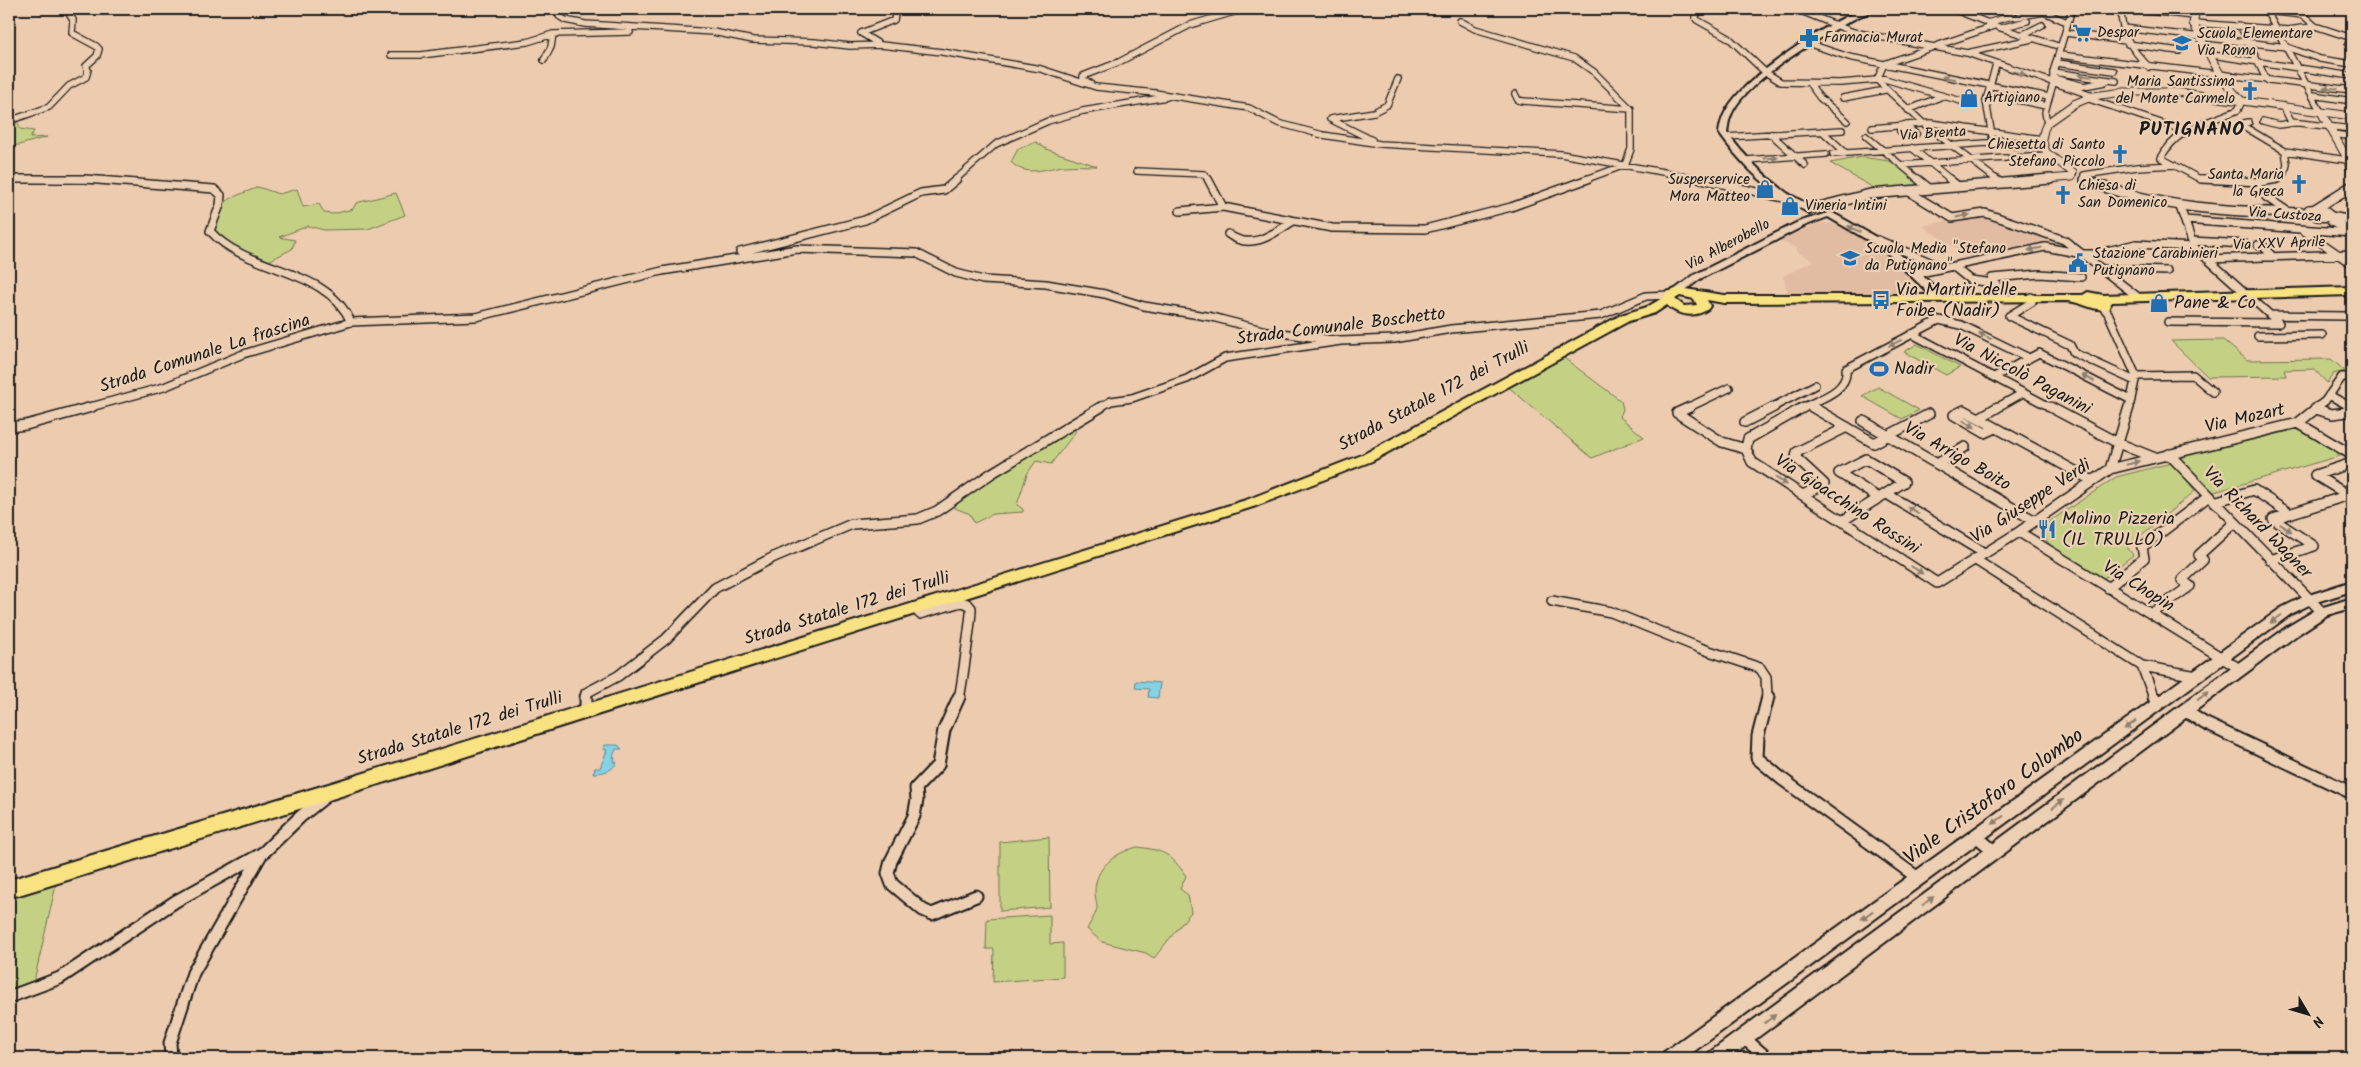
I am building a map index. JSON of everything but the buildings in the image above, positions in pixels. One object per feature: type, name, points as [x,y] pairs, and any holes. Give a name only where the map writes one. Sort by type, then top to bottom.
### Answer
[{"type":"main road","points":[[1873,9],[1861,12],[1807,43],[1765,72],[1729,111],[1722,129],[1726,137],[1747,160],[1791,201],[1829,214],[1844,224],[1878,240],[1891,249],[1941,299]]},
{"type":"main road","points":[[1801,224],[1815,210]]},
{"type":"main road","name":"Via Alberobello","points":[[1673,301],[1701,276],[1801,224],[1829,214]]},
{"type":"main road","points":[[1673,301],[1698,310],[1699,296],[1693,285],[1701,276]]},
{"type":"main road","points":[[1625,318],[1673,301],[1699,296],[1724,298],[1941,299],[2031,297],[2086,300],[2093,305],[2138,297],[2250,296],[2352,291]]},
{"type":"main road","name":"Strada Statale 172 dei Trulli","points":[[9,889],[335,790],[1251,504],[1367,458],[1625,318],[1673,301]]},
{"type":"main road","name":"Viale Cristoforo Colombo","points":[[1670,1058],[2286,611],[2308,600],[2352,586]]},
{"type":"main road","points":[[1716,1058],[2292,631],[2322,612],[2352,603]]},
{"type":"street","points":[[9,121],[49,106],[68,86],[86,76],[88,70],[86,66],[97,56],[99,49],[97,45],[76,38],[72,33],[73,20],[66,9]]},
{"type":"street","points":[[560,9],[560,16],[573,22],[698,31],[727,34],[753,40],[814,42],[850,46],[882,45],[942,52],[1041,69],[1063,78],[1096,87],[1155,93]]},
{"type":"street","points":[[882,45],[861,33],[894,20],[896,9]]},
{"type":"street","points":[[1244,9],[1190,25],[1082,78],[1094,84],[1249,108],[1278,123],[1323,135],[1380,144],[1483,148],[1561,154],[1719,182],[1791,201]]},
{"type":"street","points":[[1701,9],[1695,17],[1729,38],[1765,72],[1780,82],[1810,83],[1877,79],[1961,101]]},
{"type":"street","points":[[1796,9],[1837,27],[1879,39],[1968,52],[1996,64],[2084,86]]},
{"type":"street","points":[[1953,9],[1994,26],[2061,47]]},
{"type":"street","points":[[2037,9],[2067,22]]},
{"type":"street","points":[[2072,9],[2048,97],[2046,106],[2047,123],[2042,138],[2044,148],[2050,156],[2072,175]]},
{"type":"street","points":[[2150,67],[2127,43],[2121,12],[2127,9],[2242,27],[2298,30],[2315,26]]},
{"type":"street","points":[[2192,9],[2201,38],[2231,91],[2242,100]]},
{"type":"street","points":[[2300,9],[2303,15],[2315,26],[2352,39],[2348,44],[2352,51]]},
{"type":"street","points":[[2263,10],[2303,15]]},
{"type":"street","points":[[2263,10],[2287,47],[2328,125],[2348,157],[2352,173]]},
{"type":"street","points":[[2279,11],[2291,28]]},
{"type":"street","points":[[1987,23],[2014,16],[2044,12]]},
{"type":"street","points":[[1180,211],[1223,207],[1332,228],[1425,229],[1511,207],[1622,164],[1625,165],[1631,149],[1632,109],[1594,72],[1574,58],[1475,29],[1460,21]]},
{"type":"street","points":[[2002,28],[2027,21]]},
{"type":"street","points":[[2022,35],[2042,25]]},
{"type":"street","points":[[1877,79],[1884,64],[1994,26]]},
{"type":"street","points":[[2242,27],[2267,82]]},
{"type":"street","points":[[2123,28],[2287,47],[2316,58],[2352,64]]},
{"type":"street","points":[[391,55],[421,55],[527,42],[553,34],[698,31]]},
{"type":"street","points":[[2066,33],[2179,51]]},
{"type":"street","points":[[544,60],[551,47],[553,34]]},
{"type":"street","points":[[1968,52],[2035,38]]},
{"type":"street","points":[[1807,43],[1840,55],[2048,97]]},
{"type":"street","points":[[2060,55],[2267,82],[2352,90]]},
{"type":"street","points":[[2212,56],[2352,76]]},
{"type":"street","points":[[2316,58],[2337,74],[2352,82]]},
{"type":"street","points":[[2112,62],[2116,81]]},
{"type":"street","points":[[2056,63],[2114,71]]},
{"type":"street","points":[[1995,143],[1990,131],[1986,100],[1996,64]]},
{"type":"street","points":[[2053,78],[2116,81]]},
{"type":"street","points":[[2053,78],[2090,97],[2182,130]]},
{"type":"street","points":[[1380,144],[1330,119],[1374,112],[1387,105],[1398,79]]},
{"type":"street","points":[[1877,79],[1885,90],[1924,124],[2001,183]]},
{"type":"street","points":[[2074,88],[2116,81]]},
{"type":"street","points":[[1810,83],[1820,98],[1847,121]]},
{"type":"street","points":[[1843,98],[1885,90]]},
{"type":"street","points":[[2226,98],[2225,92],[2231,91]]},
{"type":"street","points":[[2047,123],[2090,97],[2124,92],[2176,92],[2352,116]]},
{"type":"street","points":[[1515,94],[1518,100],[1523,101],[1632,109]]},
{"type":"street","points":[[1988,94],[2046,106]]},
{"type":"street","points":[[2313,95],[2352,101]]},
{"type":"street","points":[[677,268],[865,220],[920,193],[944,190],[996,144],[1048,121],[1083,111],[1172,96]]},
{"type":"street","points":[[1908,110],[1940,96]]},
{"type":"street","points":[[2242,100],[2241,108],[2232,113],[2182,130],[2165,147],[2161,158],[2183,172],[2198,178],[2256,184],[2278,178],[2285,173],[2288,160],[2285,150]]},
{"type":"street","points":[[2283,106],[2292,121]]},
{"type":"street","points":[[2232,113],[2249,122],[2240,124],[2285,150],[2348,157]]},
{"type":"street","points":[[2263,121],[2278,125],[2292,121],[2352,129]]},
{"type":"street","points":[[1872,128],[1904,124],[1924,124],[2042,138]]},
{"type":"street","points":[[1904,124],[1911,130]]},
{"type":"street","points":[[1726,137],[1842,130]]},
{"type":"street","points":[[1822,131],[1846,153]]},
{"type":"street","points":[[1772,134],[1805,165]]},
{"type":"street","points":[[2334,134],[2352,137]]},
{"type":"street","points":[[1866,136],[1929,188]]},
{"type":"street","name":"Via Brenta","points":[[1747,160],[1995,143],[2044,148]]},
{"type":"street","points":[[1912,148],[1958,186]]},
{"type":"street","points":[[2329,151],[2348,157]]},
{"type":"street","points":[[1901,165],[2050,156]]},
{"type":"street","points":[[2085,177],[2137,167],[2174,165]]},
{"type":"street","points":[[1137,171],[1204,174],[1212,184],[1223,207]]},
{"type":"street","points":[[1815,210],[1870,194],[2072,175],[2085,177],[2118,192],[2180,207],[2290,213],[2313,211],[2352,220]]},
{"type":"street","points":[[9,179],[85,179],[214,189],[221,195],[222,204],[211,219],[210,232],[222,244],[239,254],[304,279],[343,304],[349,312],[351,322]]},
{"type":"street","points":[[2256,184],[2257,189],[2290,213]]},
{"type":"street","points":[[2327,213],[2352,186]]},
{"type":"street","points":[[1905,190],[1952,218],[1976,213],[1994,215],[2048,232],[2064,240],[2138,297]]},
{"type":"street","points":[[1829,214],[1845,201]]},
{"type":"street","points":[[2180,207],[2193,244],[2207,260],[2295,335]]},
{"type":"street","points":[[2327,213],[2338,224],[2352,233]]},
{"type":"street","name":"Via Custoza","points":[[2185,220],[2352,233]]},
{"type":"street","points":[[1228,234],[1238,241],[1266,240],[1293,221]]},
{"type":"street","points":[[2302,230],[2352,264]]},
{"type":"street","points":[[1878,240],[1944,269]]},
{"type":"street","points":[[1915,274],[2045,247],[2083,254],[2095,254],[2136,244],[2246,244]]},
{"type":"street","points":[[2258,245],[2262,245],[2273,257]]},
{"type":"street","points":[[677,268],[797,249],[916,253],[956,273],[983,280],[1046,284],[1105,294],[1144,306],[1212,317],[1266,331],[1342,341]]},
{"type":"street","name":"Via XXV Aprile","points":[[2207,260],[2352,254]]},
{"type":"street","points":[[1954,266],[1970,280],[1995,282]]},
{"type":"street","name":"Strada Comunale La frascina","points":[[9,427],[26,425],[164,387],[243,354],[351,322],[476,317],[608,283],[677,268]]},
{"type":"street","points":[[2102,269],[2147,270]]},
{"type":"street","points":[[2005,297],[1992,278],[2040,274],[2081,277]]},
{"type":"street","points":[[1641,300],[1655,294],[1673,301]]},
{"type":"street","points":[[2031,297],[2032,302],[2008,316],[2070,345],[2074,353],[2136,379],[2193,375],[2213,392]]},
{"type":"street","points":[[1641,300],[1673,301]]},
{"type":"street","name":"Strada Comunale Boschetto","points":[[586,711],[586,693],[618,676],[666,639],[715,588],[774,557],[852,524],[918,519],[937,511],[992,473],[1111,401],[1132,398],[1186,379],[1225,358],[1342,341],[1394,339],[1432,331],[1601,315],[1641,300]]},
{"type":"street","points":[[2102,303],[2121,340],[2136,379]]},
{"type":"street","points":[[2270,315],[2346,316],[2352,318]]},
{"type":"street","points":[[1729,388],[1678,413],[1722,442],[1746,449],[1748,439],[1843,386],[1847,377],[1846,369],[1939,320],[1962,324],[2029,358]]},
{"type":"street","points":[[2168,322],[2279,323]]},
{"type":"street","points":[[2266,323],[2280,335]]},
{"type":"street","name":"Via Niccolò Paganini","points":[[1912,334],[2118,443],[2155,458]]},
{"type":"street","points":[[2258,336],[2322,335]]},
{"type":"street","points":[[1994,378],[2039,353],[2131,400]]},
{"type":"street","name":"Via Mozart","points":[[2110,469],[2298,423],[2316,409],[2342,377],[2352,377]]},
{"type":"street","name":"Via Giuseppe Verdi","points":[[1937,583],[2019,532],[2110,469],[2136,379]]},
{"type":"street","points":[[1745,422],[1815,385]]},
{"type":"street","points":[[1980,418],[2023,393]]},
{"type":"street","points":[[2316,409],[2332,414],[2347,412],[2349,406],[2329,395]]},
{"type":"street","name":"Via Arrigo Boito","points":[[1809,405],[1874,444],[1929,414]]},
{"type":"street","points":[[1996,428],[1985,433],[1954,415],[1964,410],[2093,481]]},
{"type":"street","points":[[1763,412],[1778,421]]},
{"type":"street","name":"Via Arrigo Boito","points":[[1863,420],[2035,521]]},
{"type":"street","points":[[2298,423],[2352,455]]},
{"type":"street","points":[[1803,496],[1824,484],[1801,465],[1796,458],[1797,452],[1847,427]]},
{"type":"street","points":[[1937,464],[1965,447]]},
{"type":"street","name":"Via Gioacchino Rossini","points":[[1746,449],[1752,462],[1937,583]]},
{"type":"street","name":"Via Richard Wagner","points":[[2169,454],[2308,600],[2322,612]]},
{"type":"street","points":[[1842,520],[1883,496],[1904,482],[1866,459],[1839,473],[1883,496],[1984,553]]},
{"type":"street","points":[[2350,495],[2315,475],[2352,463]]},
{"type":"street","points":[[2108,588],[2144,558],[2142,547],[2211,499],[2254,490],[2290,514]]},
{"type":"street","points":[[2270,560],[2314,546],[2273,519],[2350,495]]},
{"type":"street","points":[[2151,614],[2190,586],[2182,580],[2203,560],[2199,555],[2234,523]]},
{"type":"street","name":"Via Chopin","points":[[2019,532],[2240,669]]},
{"type":"street","name":"Via Giuseppe Verdi","points":[[1974,559],[2142,666],[2197,676]]},
{"type":"street","points":[[1552,601],[1611,612],[1700,648],[1760,668],[1765,674],[1767,700],[1755,750],[1757,758],[1782,779],[1918,878]]},
{"type":"street","points":[[915,608],[920,614],[961,602],[967,604],[971,609],[971,628],[965,651],[961,693],[944,730],[942,756],[938,765],[916,788],[917,800],[914,816],[891,861],[888,873],[892,884],[923,910],[932,914],[976,896]]},
{"type":"street","points":[[2142,666],[2157,705]]},
{"type":"street","points":[[2184,710],[2204,723],[2352,794]]},
{"type":"street","points":[[9,997],[60,978],[176,901],[262,853],[300,817],[335,790]]},
{"type":"street","points":[[1976,836],[1994,852]]},
{"type":"street","points":[[171,1058],[170,1043],[193,973],[262,853]]},
{"type":"street","points":[[1744,1038],[1767,1058]]},
{"type":"shaded area","points":[[1979,214],[2059,240],[2061,243],[2055,245],[2040,243],[1974,260],[1922,226]]},
{"type":"shaded area","name":"Scuola Media \"Stefano da Putignano\"","points":[[1834,224],[1880,247],[1890,260],[1914,282],[1896,282],[1904,293],[1788,293],[1783,276],[1813,261],[1797,251],[1797,248],[1780,241],[1814,225]]},
{"type":"green space","points":[[15,120],[20,129],[34,131],[30,138],[47,137],[19,145],[9,145],[9,122]]},
{"type":"green space","points":[[1036,142],[1046,149],[1097,166],[1064,166],[1030,171],[1023,170],[1011,162],[1018,149]]},
{"type":"green space","points":[[1862,157],[1896,162],[1922,185],[1879,191],[1830,163]]},
{"type":"green space","points":[[258,187],[279,194],[297,189],[303,207],[319,204],[324,213],[333,214],[353,209],[356,203],[396,193],[405,215],[368,229],[324,230],[308,226],[279,237],[295,240],[292,249],[263,264],[226,251],[217,240],[215,234],[218,213],[226,202],[237,195]]},
{"type":"green space","points":[[2223,340],[2247,360],[2331,359],[2345,371],[2333,374],[2327,383],[2314,369],[2284,370],[2286,376],[2208,377],[2171,341]]},
{"type":"green space","points":[[1917,344],[1960,367],[1946,375],[1904,352]]},
{"type":"green space","points":[[1560,355],[1621,401],[1623,409],[1620,417],[1644,437],[1592,458],[1505,384]]},
{"type":"green space","points":[[1878,387],[1919,410],[1902,419],[1862,396]]},
{"type":"green space","points":[[1071,426],[1076,431],[1051,464],[1036,461],[1027,474],[1017,505],[1023,509],[1023,512],[993,514],[974,523],[970,514],[955,508],[955,503]]},
{"type":"green space","points":[[2290,427],[2305,432],[2343,455],[2211,493],[2180,458],[2182,456]]},
{"type":"green space","points":[[2171,463],[2175,464],[2195,491],[2127,547],[2133,555],[2103,579],[2051,546],[2042,535],[2043,526],[2116,477]]},
{"type":"green space","points":[[1049,837],[1050,907],[1000,911],[1000,842]]},
{"type":"green space","points":[[1137,847],[1166,854],[1186,876],[1180,889],[1188,895],[1191,912],[1154,958],[1146,953],[1102,942],[1087,929],[1097,906],[1096,883],[1102,868],[1114,857]]},
{"type":"green space","points":[[57,880],[32,990],[9,999],[9,896]]},
{"type":"green space","points":[[1050,915],[1050,944],[1063,943],[1063,977],[993,982],[994,949],[986,949],[987,919]]},
{"type":"water","points":[[1136,681],[1160,683],[1158,698],[1148,697],[1149,689],[1135,688]]},
{"type":"water","points":[[605,745],[618,745],[622,749],[616,749],[613,757],[615,758],[614,762],[617,762],[613,768],[607,771],[593,773],[595,768],[600,768],[607,750],[603,749]]},
{"type":"tunnel","points":[[2245,244],[2258,245]]},
{"type":"place","name":"Despar","points":[[2082,33]]},
{"type":"place","name":"Farmacia Murat","points":[[1809,38]]},
{"type":"place","name":"Scuola Elementare Via Roma","points":[[2182,43]]},
{"type":"place","name":"Maria Santissima del Monte Carmelo","points":[[2250,91]]},
{"type":"place","name":"Artigiano","points":[[1969,98]]},
{"type":"place","name":"Chiesetta di Santo Stefano Piccolo","points":[[2120,154]]},
{"type":"place","name":"Santa Maria la Greca","points":[[2299,184]]},
{"type":"place","name":"Susperservice Mora Matteo","points":[[1765,189]]},
{"type":"place","name":"Chiesa di San Domenico","points":[[2063,195]]},
{"type":"place","name":"Vineria Intini","points":[[1790,206]]},
{"type":"place","name":"Scuola Media \"Stefano da Putignano\"","points":[[1850,258]]},
{"type":"place","name":"Stazione Carabinieri Putignano","points":[[2078,263]]},
{"type":"place","name":"Via Martiri delle Foibe (Nadir)","points":[[1881,300]]},
{"type":"place","name":"Pane & Co","points":[[2159,303]]},
{"type":"place","name":"Nadir","points":[[1879,369]]},
{"type":"place","name":"Molino Pizzeria (IL TRULLO)","points":[[2047,529]]},
{"type":"district","name":"PUTIGNANO","points":[[2192,130]]}]
